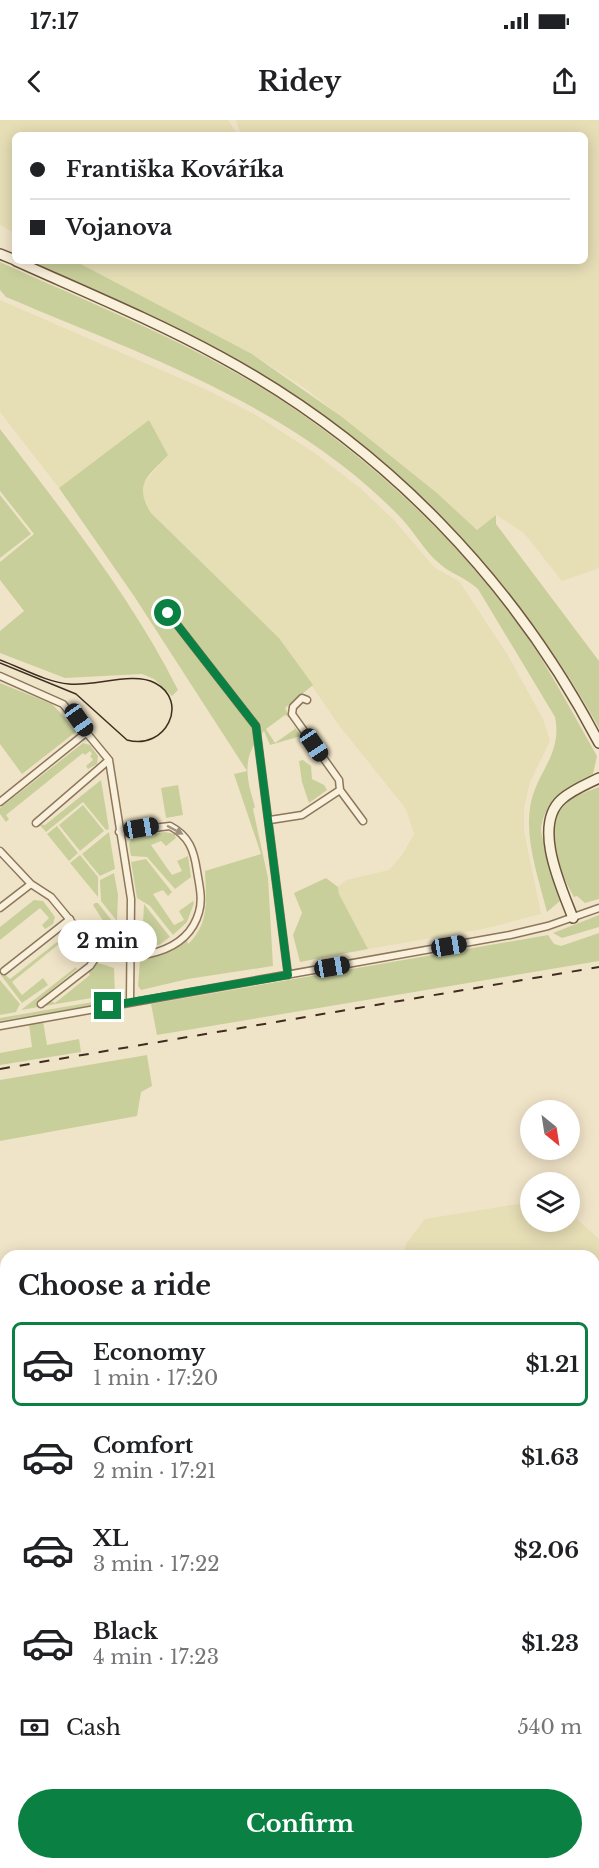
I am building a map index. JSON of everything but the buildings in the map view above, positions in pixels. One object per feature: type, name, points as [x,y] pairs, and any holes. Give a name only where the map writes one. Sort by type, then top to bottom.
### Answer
[{"type":"main road","points":[[22,264],[222,358],[285,396],[348,440],[435,517],[488,575],[537,640],[599,743]]},
{"type":"main road","points":[[573,918],[551,852],[549,822],[554,809],[563,798],[599,778]]},
{"type":"street","points":[[168,613],[256,726],[270,820],[288,975]]},
{"type":"street","points":[[0,676],[63,704],[109,760],[131,899],[130,1002]]},
{"type":"street","points":[[307,700],[302,698],[297,702],[292,707],[292,714],[339,780],[340,790],[363,821]]},
{"type":"street","points":[[0,802],[87,732]]},
{"type":"street","points":[[36,824],[109,760]]},
{"type":"street","points":[[270,820],[302,815],[340,790]]},
{"type":"street","points":[[0,850],[31,884],[51,897],[98,954],[147,956],[176,942],[197,918],[201,894],[192,848],[179,831],[170,826],[119,832]]},
{"type":"street","points":[[0,908],[31,884]]},
{"type":"street","points":[[0,1026],[510,935],[573,918],[599,908]]},
{"type":"street","points":[[4,971],[70,919]]},
{"type":"street","points":[[41,1004],[90,966],[98,954]]},
{"type":"shaded area","points":[[0,120],[228,120],[236,132],[12,132],[12,231],[0,225]]},
{"type":"shaded area","points":[[236,120],[599,120],[599,568],[562,581],[524,533],[496,515],[477,530],[437,493],[306,389],[252,354],[81,264],[588,264],[588,132],[240,132]]},
{"type":"shaded area","points":[[0,300],[207,390],[256,415],[313,452],[359,487],[394,520],[435,568],[459,581],[507,654],[543,719],[550,741],[530,782],[524,808],[524,831],[541,914],[483,929],[368,949],[339,894],[338,887],[346,880],[389,870],[402,855],[414,834],[406,809],[338,724],[279,638],[151,513],[141,491],[143,484],[168,455],[149,420],[59,488],[0,412]]},
{"type":"shaded area","points":[[520,1204],[520,1232],[580,1232],[580,1222],[599,1239],[599,1250],[404,1250],[406,1244],[425,1219]]},
{"type":"green space","points":[[0,262],[198,353],[262,388],[301,413],[376,472],[447,539],[479,575],[536,650],[597,756],[593,774],[559,797],[546,811],[543,821],[541,832],[560,901],[547,912],[529,834],[533,795],[555,743],[555,717],[478,589],[440,564],[388,505],[359,479],[312,444],[280,423],[214,387],[145,355],[6,297],[0,290]]},
{"type":"green space","points":[[35,264],[81,264],[252,354],[342,417],[437,493],[477,530],[496,515],[496,524],[599,661],[599,728],[564,669],[524,613],[481,561],[435,512],[385,466],[332,424],[276,385],[217,350],[147,315]]},
{"type":"green space","points":[[149,420],[168,455],[149,475],[143,487],[143,494],[151,513],[279,638],[313,685],[285,708],[290,718],[285,715],[266,729],[275,743],[295,729],[294,726],[301,736],[270,745],[264,731],[249,758],[249,786],[268,878],[273,966],[188,979],[141,990],[138,986],[140,960],[162,955],[186,937],[188,944],[200,928],[205,910],[205,871],[261,854],[234,774],[247,771],[134,596],[59,488]]},
{"type":"green space","points":[[0,429],[118,588],[178,690],[172,696],[154,679],[142,674],[65,678],[0,653],[0,631],[24,611],[0,580],[0,562],[34,534],[0,491]]},
{"type":"green space","points":[[0,495],[31,534],[0,558]]},
{"type":"green space","points":[[0,683],[52,704],[77,731],[22,774],[0,744]]},
{"type":"green space","points":[[83,743],[90,745],[98,756],[97,764],[88,769],[86,766],[93,760],[90,756],[92,754],[90,751],[85,755],[83,753],[6,815],[9,819],[6,822],[0,814],[0,808]]},
{"type":"green space","points":[[303,760],[311,766],[312,779],[324,785],[327,790],[309,803],[302,782],[299,761]]},
{"type":"green space","points":[[101,780],[109,829],[106,830],[83,802],[46,832],[39,824],[45,825]]},
{"type":"green space","points":[[178,785],[183,815],[166,818],[161,788]]},
{"type":"green space","points":[[599,787],[599,899],[585,903],[577,896],[574,897],[568,886],[558,861],[553,835],[560,811],[569,801]]},
{"type":"green space","points":[[83,805],[104,831],[80,851],[59,825]]},
{"type":"green space","points":[[57,826],[78,853],[69,861],[47,834]]},
{"type":"green space","points":[[109,832],[115,869],[100,876],[82,854]]},
{"type":"green space","points":[[165,832],[174,834],[176,838],[166,846],[161,841],[151,845],[172,875],[182,871],[177,861],[188,856],[191,877],[175,889],[147,857],[131,856],[129,844],[132,837]]},
{"type":"green space","points":[[80,855],[98,877],[98,897],[70,863]]},
{"type":"green space","points":[[146,859],[172,892],[168,896],[163,890],[153,894],[174,925],[184,920],[179,911],[193,901],[194,903],[187,922],[173,935],[150,906],[137,898],[131,862]]},
{"type":"green space","points":[[114,873],[118,895],[117,921],[101,901],[100,880]]},
{"type":"green space","points":[[326,878],[338,887],[339,894],[368,949],[300,962],[293,935],[302,913],[294,893]]},
{"type":"green space","points":[[34,900],[43,901],[55,917],[53,924],[45,929],[42,925],[49,918],[40,908],[0,940],[0,927]]},
{"type":"green space","points":[[98,903],[116,926],[115,931],[98,943],[86,930],[93,924],[99,930],[107,927],[93,905]]},
{"type":"green space","points":[[144,904],[170,937],[159,945],[142,943]]},
{"type":"green space","points":[[599,915],[599,927],[562,938],[553,933]]},
{"type":"green space","points":[[599,933],[599,961],[157,1035],[151,1004],[548,935],[554,944],[561,946]]},
{"type":"green space","points":[[57,942],[59,944],[12,982],[22,995],[43,978],[48,985],[22,1003],[0,974],[0,970],[10,979]]},
{"type":"green space","points":[[95,962],[114,968],[115,994],[21,1010],[76,967],[77,969],[37,1002],[42,1006],[49,1000],[55,1003],[90,975],[88,971]]},
{"type":"green space","points":[[0,980],[20,1004],[16,1012],[0,1015]]},
{"type":"green space","points":[[125,993],[118,1001],[0,1021],[0,1018],[116,998]]},
{"type":"green space","points":[[43,1021],[47,1045],[79,1039],[81,1052],[0,1065],[0,1053],[32,1047],[29,1024]]},
{"type":"green space","points":[[147,1055],[152,1086],[141,1092],[137,1116],[0,1141],[0,1080]]},
{"type":"tram line","points":[[0,660],[60,683],[79,684],[125,679],[155,683],[165,691],[171,701],[172,712],[169,722],[162,732],[153,738],[141,741],[127,740],[76,694],[0,663]]},
{"type":"railway","points":[[0,1069],[599,967]]},
{"type":"route","points":[[108,1006],[288,975],[269,811],[256,726],[247,711],[168,613]]}]
